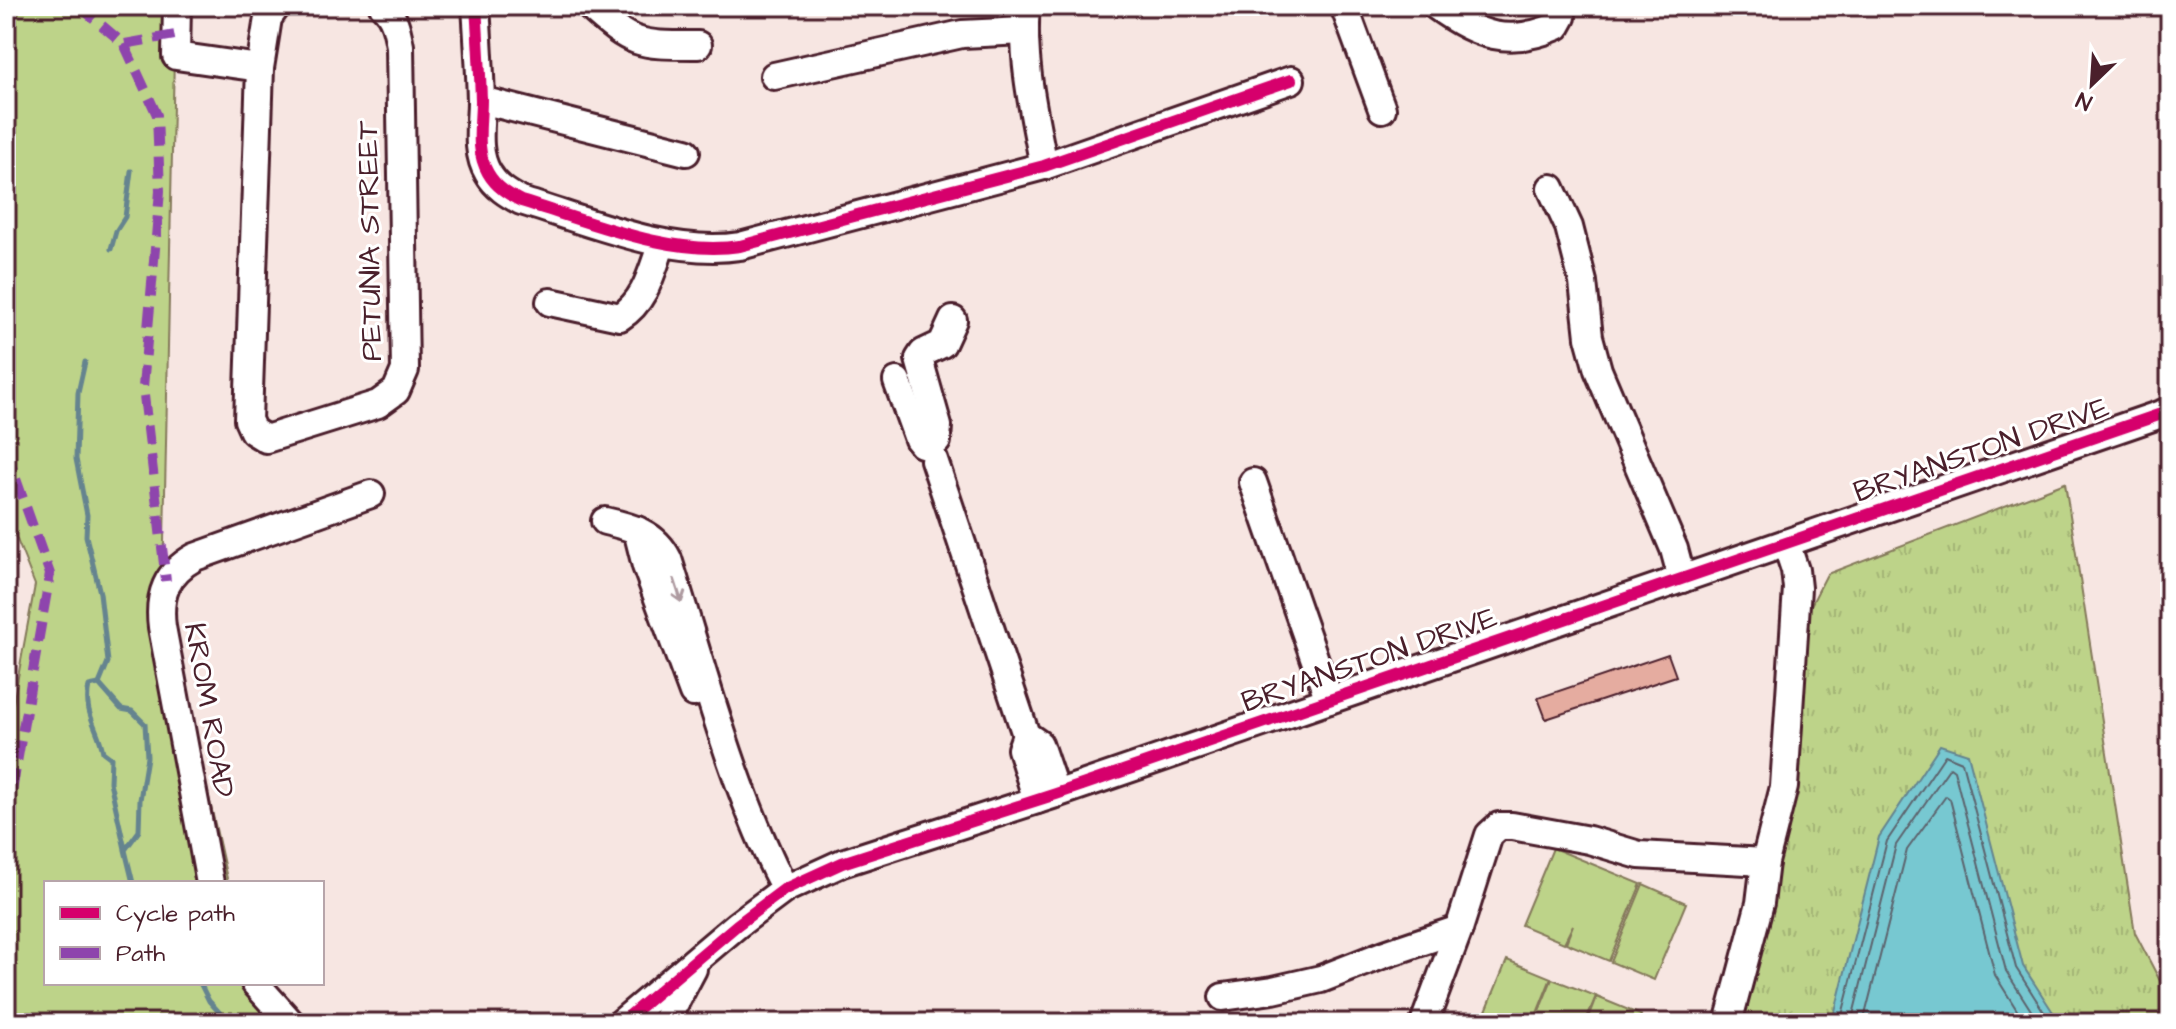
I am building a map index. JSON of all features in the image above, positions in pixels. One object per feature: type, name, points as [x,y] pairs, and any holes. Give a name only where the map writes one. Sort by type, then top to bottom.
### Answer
[{"type":"street","points":[[177,6],[176,56],[260,68]]},
{"type":"street","name":"PETUNIA STREET","points":[[277,6],[268,18],[260,68],[248,420],[253,431],[266,439],[378,404],[396,391],[405,370],[400,46],[390,12],[383,6]]},
{"type":"street","points":[[476,6],[481,157],[489,174],[503,191],[521,201],[677,247],[723,249],[740,246],[1044,166],[1291,80]]},
{"type":"street","points":[[589,6],[629,39],[655,45],[698,45]]},
{"type":"street","points":[[1344,6],[1382,109]]},
{"type":"street","points":[[1436,6],[1478,30],[1513,39],[1557,26],[1562,17],[1559,6]]},
{"type":"street","points":[[774,76],[1025,19],[1032,107],[1044,166]]},
{"type":"street","points":[[481,100],[686,152]]},
{"type":"street","points":[[1551,188],[1569,227],[1583,282],[1589,337],[1598,370],[1674,549],[1682,579]]},
{"type":"street","points":[[550,302],[620,317],[631,310],[648,283],[662,243]]},
{"type":"street","points":[[953,320],[942,344],[923,353],[919,359],[938,426],[931,448],[1026,735],[1039,744],[1046,797]]},
{"type":"street","points":[[897,381],[918,439],[931,448]]},
{"type":"street","name":"BRYANSTON DRIVE","points":[[621,1023],[778,894],[842,863],[1046,797],[2170,411]]},
{"type":"street","points":[[1253,482],[1329,700]]},
{"type":"street","name":"KROM ROAD","points":[[210,881],[162,627],[161,601],[166,581],[195,557],[371,494]]},
{"type":"street","points":[[605,521],[637,530],[657,542],[668,559],[740,784],[771,862],[778,894]]},
{"type":"street","points":[[1728,1023],[1760,903],[1765,862],[1784,787],[1797,588],[1786,543]]},
{"type":"street","points":[[1424,1023],[1489,835],[1499,826],[1589,840],[1639,855],[1765,862]]},
{"type":"street","points":[[1223,997],[1321,979],[1459,929]]},
{"type":"street","points":[[667,1023],[701,955]]},
{"type":"street","points":[[257,985],[291,1023]]},
{"type":"green space","points":[[6,6],[175,6],[163,590],[228,881],[44,881],[44,985],[258,985],[293,1023],[6,1023],[6,742],[35,585],[6,512]]},
{"type":"green space","points":[[2065,483],[2135,933],[2170,1000],[2170,1023],[1742,1023],[1792,783],[1808,611],[1827,574]]},
{"type":"green space","points":[[1553,848],[1641,884],[1609,961],[1566,943],[1573,925],[1564,943],[1521,925]]},
{"type":"green space","points":[[1643,884],[1686,903],[1654,980],[1611,962]]},
{"type":"green space","points":[[1507,960],[1551,978],[1533,1023],[1481,1023]]},
{"type":"green space","points":[[1552,979],[1596,996],[1585,1023],[1534,1023]]},
{"type":"green space","points":[[1597,997],[1641,1015],[1638,1023],[1587,1023]]},
{"type":"water","points":[[1940,745],[1968,754],[2023,966],[2060,1023],[1832,1023],[1879,837]]},
{"type":"building","points":[[1668,654],[1676,676],[1546,719],[1538,698]]},
{"type":"waterway","points":[[111,249],[116,231],[125,217],[131,171]]},
{"type":"waterway","points":[[85,362],[78,393],[76,459],[87,515],[86,536],[100,593],[108,662],[99,684],[121,709],[132,711],[145,724],[147,757],[139,831],[125,850],[133,881]]},
{"type":"waterway","points":[[99,684],[89,686],[89,712],[103,752],[111,758],[110,782],[125,849]]},
{"type":"waterway","points":[[201,985],[209,1001],[229,1023]]},
{"type":"marked path","points":[[79,6],[124,44],[175,35]]},
{"type":"marked path","points":[[124,44],[157,115],[160,191],[143,387],[166,581]]},
{"type":"marked path","points":[[6,451],[50,574],[6,825]]},
{"type":"cycle path","points":[[476,6],[480,147],[484,165],[495,182],[521,201],[630,235],[686,246],[740,246],[1044,166],[1291,80]]},
{"type":"cycle path","points":[[621,1023],[737,925],[785,889],[842,863],[1056,794],[2170,411]]}]
